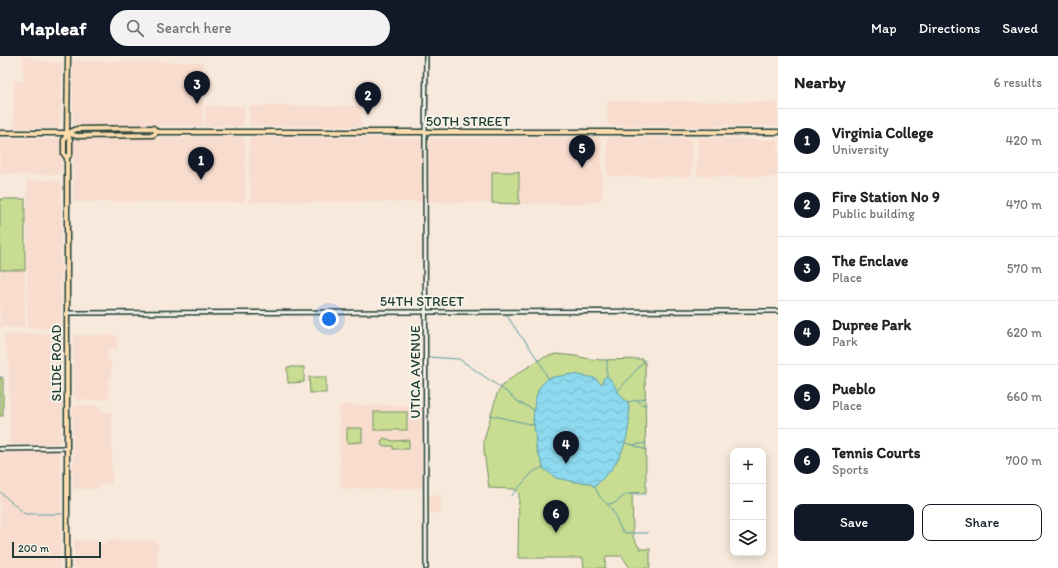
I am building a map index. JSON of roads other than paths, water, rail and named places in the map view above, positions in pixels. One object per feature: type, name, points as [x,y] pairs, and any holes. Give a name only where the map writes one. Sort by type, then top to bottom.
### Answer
[{"type":"main road","name":"SLIDE ROAD","points":[[67,568],[67,158],[70,154],[70,140],[67,134],[68,56]]},
{"type":"main road","name":"50TH STREET","points":[[67,134],[77,129],[153,128],[157,132]]},
{"type":"main road","name":"50TH STREET","points":[[0,133],[111,136],[153,135],[157,132],[778,132]]},
{"type":"street","name":"UTICA AVENUE","points":[[426,56],[426,568]]},
{"type":"street","name":"54TH STREET","points":[[67,313],[778,311]]},
{"type":"street","points":[[0,449],[67,448]]},
{"type":"water","points":[[573,374],[595,378],[601,384],[603,379],[607,376],[621,396],[628,402],[629,420],[627,438],[621,454],[611,470],[596,486],[589,483],[556,478],[544,469],[536,448],[533,419],[535,400],[539,388],[548,378]]},
{"type":"waterway","points":[[506,314],[542,366],[548,378]]},
{"type":"waterway","points":[[428,357],[459,359],[507,392],[518,402],[534,410]]},
{"type":"waterway","points":[[607,360],[607,376]]},
{"type":"waterway","points":[[618,391],[645,360]]},
{"type":"waterway","points":[[628,402],[646,398]]},
{"type":"waterway","points":[[637,401],[646,405]]},
{"type":"waterway","points":[[490,415],[534,425]]},
{"type":"waterway","points":[[626,443],[633,445],[646,443]]},
{"type":"waterway","points":[[633,445],[646,449]]},
{"type":"waterway","points":[[511,496],[533,472],[543,467]]},
{"type":"waterway","points":[[594,486],[600,497],[611,508],[622,531],[625,533],[648,533]]},
{"type":"waterway","points":[[0,492],[25,514],[62,514]]},
{"type":"waterway","points":[[608,504],[615,503],[626,494],[646,494]]},
{"type":"place","name":"The Enclave","points":[[197,104]]},
{"type":"place","name":"Fire Station No 9","points":[[368,115]]},
{"type":"place","name":"Pueblo","points":[[582,168]]},
{"type":"place","name":"Virginia College","points":[[201,180]]},
{"type":"place","name":"Dupree Park","points":[[566,464]]},
{"type":"place","name":"Tennis Courts","points":[[556,533]]}]
